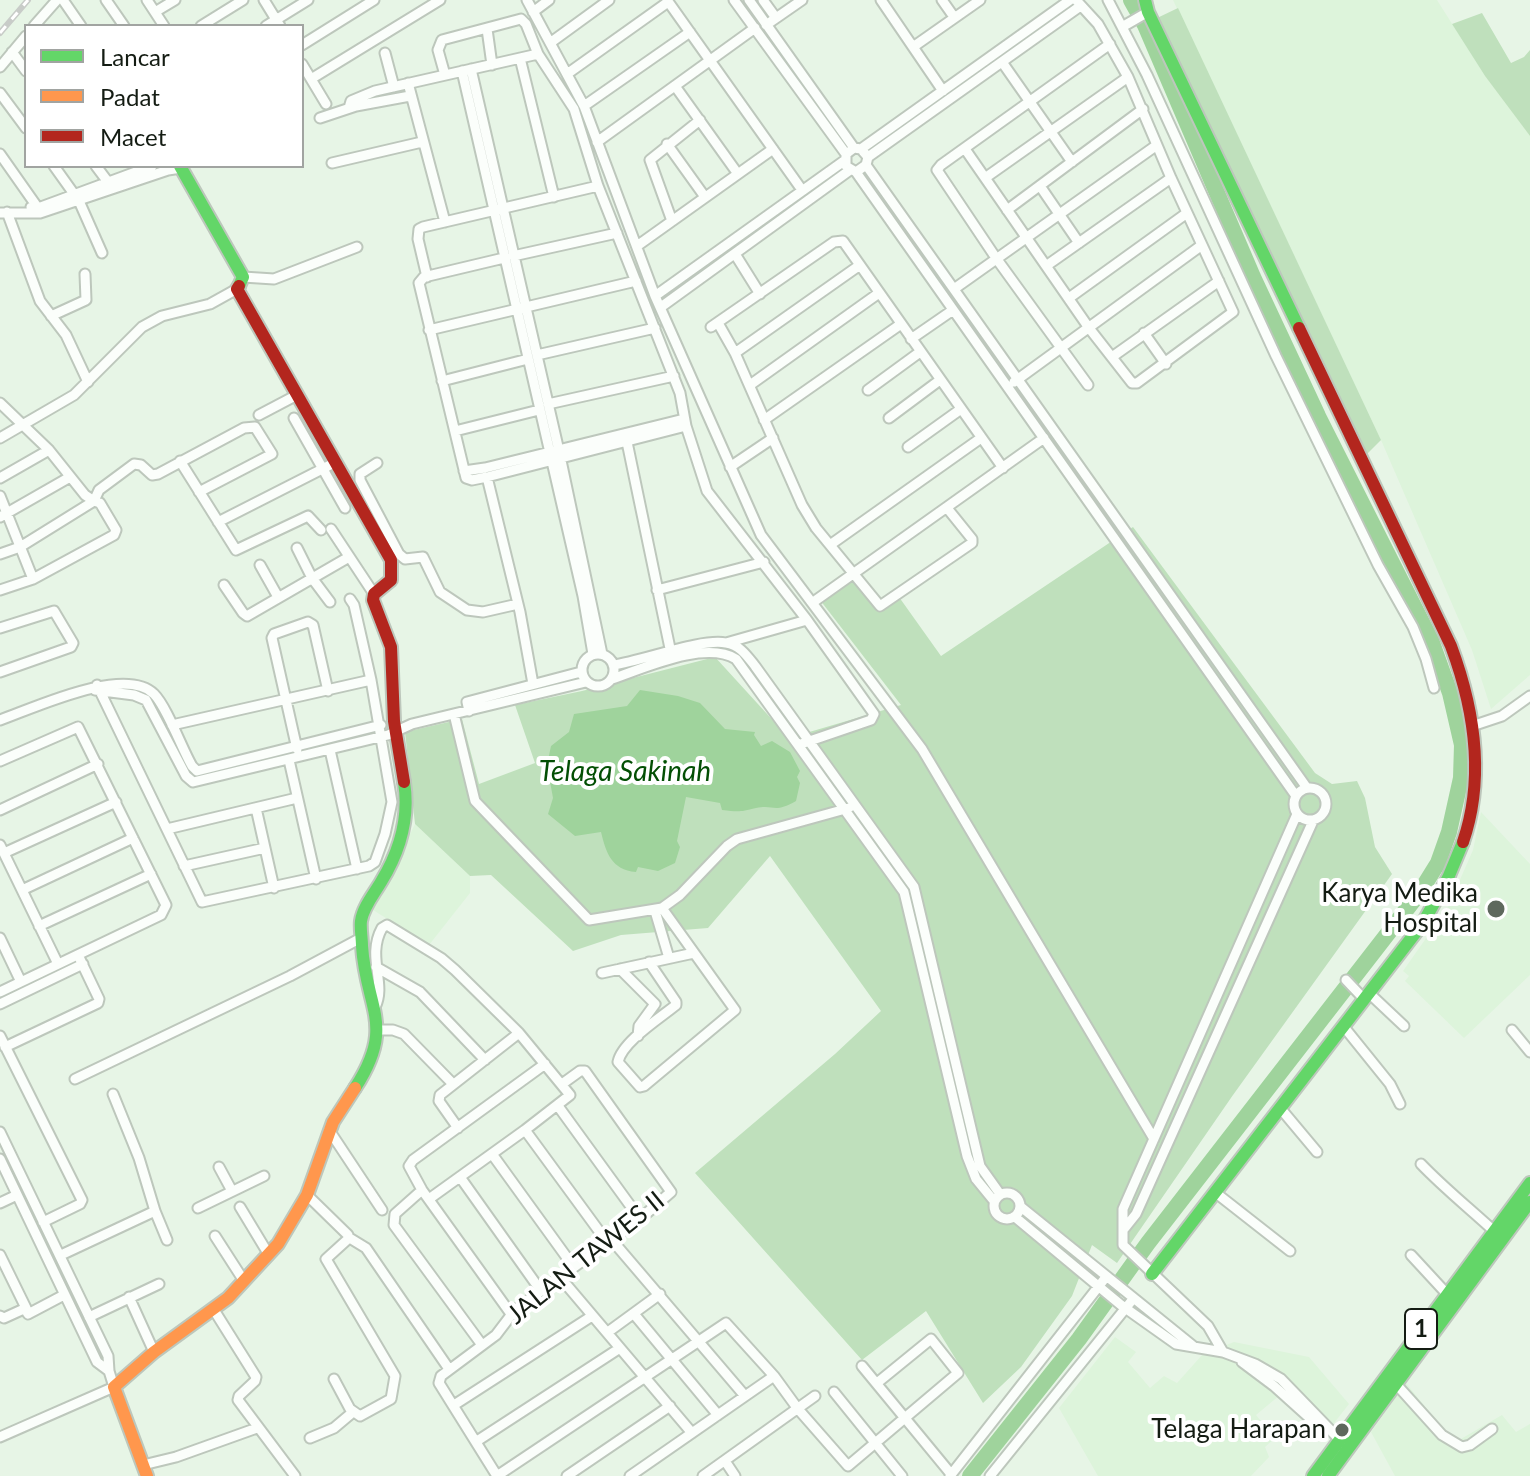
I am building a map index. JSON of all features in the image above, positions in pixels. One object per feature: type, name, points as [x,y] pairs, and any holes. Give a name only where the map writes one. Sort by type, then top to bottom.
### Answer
[{"type":"main road","points":[[1145,9],[1451,646],[1465,682],[1472,726],[1474,776],[1467,827],[1459,853],[1423,923],[1216,1193],[1149,1271]]},
{"type":"main road","points":[[145,1470],[114,1387],[154,1352],[214,1310],[269,1255],[290,1227],[307,1195],[329,1130],[371,1060],[378,1030],[375,1007],[367,986],[361,921],[400,844],[407,801],[395,727],[391,647],[374,606],[374,594],[391,580],[391,560],[237,289],[243,277],[181,168]]},
{"type":"main road","name":"1","points":[[1313,1476],[1530,1183]]},
{"type":"main road","name":"1","points":[[1328,1476],[1530,1202]]},
{"type":"street","points":[[37,24],[60,0],[79,24]]},
{"type":"street","points":[[106,0],[123,24]]},
{"type":"street","points":[[147,0],[163,24]]},
{"type":"street","points":[[155,12],[175,0]]},
{"type":"street","points":[[204,24],[243,0]]},
{"type":"street","points":[[264,0],[278,23],[308,0]]},
{"type":"street","points":[[304,44],[374,0]]},
{"type":"street","points":[[527,0],[584,106],[655,296],[761,535],[922,749],[1154,1139]]},
{"type":"street","points":[[533,12],[549,0]]},
{"type":"street","points":[[550,43],[609,0]]},
{"type":"street","points":[[734,0],[954,289],[1307,788]]},
{"type":"street","points":[[749,0],[953,310],[1296,796]]},
{"type":"street","points":[[763,0],[776,18]]},
{"type":"street","points":[[766,25],[802,0]]},
{"type":"street","points":[[881,0],[943,91]]},
{"type":"street","points":[[942,0],[954,17]]},
{"type":"street","points":[[913,47],[980,0]]},
{"type":"street","points":[[1108,0],[1126,24],[1276,356],[1378,565],[1413,627],[1434,688]]},
{"type":"street","points":[[311,79],[436,1]]},
{"type":"street","points":[[567,74],[668,1],[802,190]]},
{"type":"street","points":[[965,149],[1089,328],[1132,383],[1137,383],[1166,364],[1233,312],[1128,77],[1093,16],[1075,2]]},
{"type":"street","points":[[655,296],[802,190],[856,160],[1002,62],[1075,2]]},
{"type":"street","points":[[661,307],[735,254],[943,91],[1075,2]]},
{"type":"street","points":[[1126,24],[1145,9]]},
{"type":"street","points":[[445,75],[438,50],[439,42],[523,20],[538,54],[574,109],[598,186],[674,376],[703,484],[807,620],[874,716],[871,720],[803,743]]},
{"type":"street","points":[[597,142],[755,28]]},
{"type":"street","points":[[487,29],[492,65]]},
{"type":"street","points":[[584,106],[690,32]]},
{"type":"street","points":[[0,67],[24,38]]},
{"type":"street","points":[[1088,385],[938,173],[939,167],[1110,44]]},
{"type":"street","points":[[12,52],[24,68]]},
{"type":"street","points":[[385,53],[394,87]]},
{"type":"street","points":[[349,108],[351,101],[360,97],[408,83],[538,54]]},
{"type":"street","points":[[520,58],[554,197]]},
{"type":"street","points":[[1002,62],[1072,162]]},
{"type":"street","points":[[304,67],[326,104]]},
{"type":"street","points":[[467,70],[597,654],[613,665],[672,656]]},
{"type":"street","points":[[985,178],[1128,77]]},
{"type":"street","points":[[408,83],[445,222]]},
{"type":"street","points":[[675,86],[738,174]]},
{"type":"street","points":[[0,93],[24,125]]},
{"type":"street","points":[[320,118],[349,108],[410,96]]},
{"type":"street","points":[[1007,210],[1143,109]]},
{"type":"street","points":[[672,221],[650,160],[700,120]]},
{"type":"street","points":[[332,163],[422,142]]},
{"type":"street","points":[[667,144],[705,197]]},
{"type":"street","points":[[954,289],[1157,145]]},
{"type":"street","points":[[637,246],[773,149]]},
{"type":"street","points":[[0,154],[38,208]]},
{"type":"street","points":[[55,168],[77,197],[102,253]]},
{"type":"street","points":[[98,168],[108,182]]},
{"type":"street","points":[[2,210],[40,213],[142,168]]},
{"type":"street","points":[[2,210],[38,208],[176,168]]},
{"type":"street","points":[[1046,266],[1171,178]]},
{"type":"street","points":[[427,277],[418,233],[423,227],[598,186]]},
{"type":"street","points":[[1040,186],[1079,243]]},
{"type":"street","points":[[2,210],[40,301],[66,335],[88,382]]},
{"type":"street","points":[[1069,298],[1187,213]]},
{"type":"street","points":[[617,233],[420,280],[418,288],[464,471],[470,479],[487,477],[685,423]]},
{"type":"street","points":[[947,508],[973,541],[880,606],[802,505],[735,353],[714,325],[837,241],[845,243],[1003,468]]},
{"type":"street","points":[[1007,387],[1202,245]]},
{"type":"street","points":[[243,277],[274,279],[357,247]]},
{"type":"street","points":[[735,254],[760,294]]},
{"type":"street","points":[[735,353],[860,265]]},
{"type":"street","points":[[51,316],[86,300],[85,274]]},
{"type":"street","points":[[429,330],[636,281]]},
{"type":"street","points":[[1112,357],[1219,281]]},
{"type":"street","points":[[0,438],[74,395],[142,327],[162,316],[210,304],[237,289]]},
{"type":"street","points":[[750,385],[879,293]]},
{"type":"street","points":[[911,339],[953,310]]},
{"type":"street","points":[[764,420],[901,324]]},
{"type":"street","points":[[442,381],[655,328]]},
{"type":"street","points":[[1144,333],[1166,364]]},
{"type":"street","points":[[868,390],[920,352]]},
{"type":"street","points":[[455,431],[674,376]]},
{"type":"street","points":[[889,418],[940,380]]},
{"type":"street","points":[[259,415],[297,395]]},
{"type":"street","points":[[0,403],[25,424],[70,477],[94,501],[100,503],[116,533],[33,579],[0,590]]},
{"type":"street","points":[[908,447],[961,409]]},
{"type":"street","points":[[294,418],[345,508]]},
{"type":"street","points":[[464,471],[627,442],[685,423]]},
{"type":"street","points":[[0,554],[20,547],[94,501],[99,490],[134,464],[141,465],[152,475],[158,474],[249,426],[255,427],[272,452],[199,492]]},
{"type":"street","points":[[730,467],[773,438]]},
{"type":"street","points":[[830,545],[981,438]]},
{"type":"street","points":[[812,603],[1044,438]]},
{"type":"street","points":[[627,442],[672,656]]},
{"type":"street","points":[[0,478],[49,450]]},
{"type":"street","points":[[180,461],[236,550],[308,516],[326,530],[349,557],[374,594]]},
{"type":"street","points":[[218,522],[336,462]]},
{"type":"street","points":[[377,463],[360,474],[360,480],[399,554],[405,559],[423,557],[440,592],[467,610],[483,612],[518,604]]},
{"type":"street","points":[[4,516],[70,477]]},
{"type":"street","points":[[487,477],[518,604],[533,684]]},
{"type":"street","points":[[0,496],[4,516],[33,579]]},
{"type":"street","points":[[297,548],[312,578],[330,602]]},
{"type":"street","points":[[224,585],[245,615],[349,557]]},
{"type":"street","points":[[657,590],[764,562]]},
{"type":"street","points":[[260,565],[278,597]]},
{"type":"street","points":[[96,688],[202,902],[357,869],[375,862],[392,795],[371,680],[350,599]]},
{"type":"street","points":[[0,628],[54,611],[73,643],[71,647],[0,672]]},
{"type":"street","points":[[724,647],[807,620]]},
{"type":"street","points":[[316,879],[297,798],[294,758],[297,746],[272,638],[277,632],[308,622],[313,625],[328,691]]},
{"type":"street","points":[[0,720],[96,688],[153,693],[197,771],[379,726],[412,724],[586,682],[597,687],[707,642],[745,653],[904,892],[967,1156],[976,1179],[997,1197]]},
{"type":"street","points":[[586,682],[581,672],[584,661],[597,654]]},
{"type":"street","points":[[612,679],[613,665]]},
{"type":"street","points":[[469,711],[467,702],[581,672]]},
{"type":"street","points":[[172,725],[371,680]]},
{"type":"street","points":[[136,691],[149,703],[186,776],[193,782],[380,737],[395,727]]},
{"type":"street","points":[[1472,726],[1502,716],[1530,696]]},
{"type":"street","points":[[454,714],[475,801],[584,918],[594,921],[659,909],[686,890],[737,839],[849,808]]},
{"type":"street","points":[[0,761],[78,727],[166,905],[161,915],[0,1004]]},
{"type":"street","points":[[330,750],[357,869]]},
{"type":"street","points":[[0,810],[98,764]]},
{"type":"street","points":[[1307,788],[1316,788],[1327,801],[1326,810],[1313,821],[1304,820],[1293,805],[1296,796],[1307,788]]},
{"type":"street","points":[[167,829],[297,798]]},
{"type":"street","points":[[58,964],[2,849],[116,802]]},
{"type":"street","points":[[256,808],[274,888]]},
{"type":"street","points":[[849,808],[914,887],[980,1166],[997,1197],[996,1213],[1001,1218],[1015,1217],[1124,1307],[1176,1344],[1223,1352],[1240,1360],[1340,1440]]},
{"type":"street","points":[[1223,1352],[1208,1326],[1121,1241],[1123,1209],[1297,814]]},
{"type":"street","points":[[1124,1229],[1136,1214],[1313,821]]},
{"type":"street","points":[[22,890],[133,838]]},
{"type":"street","points":[[184,866],[265,848]]},
{"type":"street","points":[[39,926],[151,874]]},
{"type":"street","points":[[904,892],[914,887]]},
{"type":"street","points":[[649,962],[676,1000],[676,1005],[638,1036],[617,1059],[640,1087],[734,1013],[734,1007],[659,909]]},
{"type":"street","points":[[659,909],[669,958]]},
{"type":"street","points":[[375,1007],[379,998],[375,940],[387,925],[450,965],[519,1033],[570,1095],[460,1177],[395,1214],[394,1225],[482,1345]]},
{"type":"street","points":[[0,938],[21,982]]},
{"type":"street","points":[[75,1079],[290,976],[361,938]]},
{"type":"street","points":[[602,973],[694,953]]},
{"type":"street","points":[[0,992],[58,964],[80,960]]},
{"type":"street","points":[[5,1047],[98,1003],[99,999],[80,960]]},
{"type":"street","points":[[376,967],[420,992],[485,1060]]},
{"type":"street","points":[[620,969],[655,1004],[639,1026],[638,1036]]},
{"type":"street","points":[[1350,983],[1404,1026]]},
{"type":"street","points":[[1344,1027],[1390,1084],[1400,1104]]},
{"type":"street","points":[[378,1030],[404,1034],[453,1084]]},
{"type":"street","points":[[1512,1030],[1530,1052]]},
{"type":"street","points":[[458,1128],[438,1098],[519,1033]]},
{"type":"street","points":[[0,1036],[82,1200],[80,1204],[43,1222]]},
{"type":"street","points":[[511,1314],[409,1169],[410,1163],[545,1064]]},
{"type":"street","name":"JALAN TAWES II","points":[[449,1369],[499,1332],[511,1314],[559,1276],[670,1195],[670,1189],[585,1071],[580,1071],[562,1084]]},
{"type":"street","points":[[113,1094],[167,1240]]},
{"type":"street","points":[[558,1106],[640,1219]]},
{"type":"street","points":[[1281,1109],[1317,1152]]},
{"type":"street","points":[[329,1130],[382,1210]]},
{"type":"street","points":[[525,1130],[609,1240],[660,1294],[745,1396]]},
{"type":"street","points":[[0,1132],[108,1356],[114,1387],[0,1437]]},
{"type":"street","points":[[492,1154],[573,1266]]},
{"type":"street","points":[[0,1159],[97,1362],[109,1371]]},
{"type":"street","points":[[1421,1164],[1494,1231]]},
{"type":"street","points":[[219,1167],[232,1191]]},
{"type":"street","points":[[198,1208],[264,1176]]},
{"type":"street","points":[[460,1177],[541,1291]]},
{"type":"street","points":[[997,1197],[1011,1193],[1016,1196],[1021,1207],[1193,1346]]},
{"type":"street","points":[[1216,1193],[1290,1251]]},
{"type":"street","points":[[0,1203],[17,1195]]},
{"type":"street","points":[[307,1195],[347,1232],[348,1237]]},
{"type":"street","points":[[240,1207],[269,1255]]},
{"type":"street","points":[[1015,1217],[1021,1207]]},
{"type":"street","points":[[61,1255],[155,1211]]},
{"type":"street","points":[[215,1236],[244,1281]]},
{"type":"street","points":[[348,1237],[366,1248],[449,1369],[441,1376],[439,1383],[497,1476],[726,1323],[774,1376],[845,1465],[851,1465],[958,1373],[931,1339],[877,1383]]},
{"type":"street","points":[[334,1379],[353,1412],[360,1416],[393,1397],[395,1381],[390,1364],[343,1292],[326,1259],[348,1237]]},
{"type":"street","points":[[0,1255],[28,1314],[64,1295]]},
{"type":"street","points":[[1411,1255],[1447,1294]]},
{"type":"street","points":[[559,1276],[692,1433]]},
{"type":"street","points":[[862,1366],[950,1475],[1108,1278]]},
{"type":"street","points":[[89,1317],[159,1284]]},
{"type":"street","points":[[608,1332],[660,1294]]},
{"type":"street","points":[[129,1297],[154,1352]]},
{"type":"street","points":[[990,1476],[1131,1297]]},
{"type":"street","points":[[0,1316],[4,1318],[24,1310]]},
{"type":"street","points":[[214,1310],[256,1377],[238,1397],[257,1428],[295,1476]]},
{"type":"street","points":[[634,1314],[718,1415]]},
{"type":"street","points":[[454,1405],[592,1316]]},
{"type":"street","points":[[477,1441],[620,1348]]},
{"type":"street","points":[[630,1476],[774,1376]]},
{"type":"street","points":[[1396,1384],[1442,1435],[1462,1447],[1470,1445],[1492,1429]]},
{"type":"street","points":[[834,1392],[902,1476]]},
{"type":"street","points":[[703,1476],[815,1396]]},
{"type":"street","points":[[567,1476],[670,1406]]},
{"type":"street","points":[[310,1438],[334,1428],[353,1412]]},
{"type":"street","points":[[145,1470],[257,1428]]},
{"type":"street","points":[[725,1461],[735,1476]]},
{"type":"shaded area","points":[[1173,0],[1437,0],[1485,76],[1530,136],[1530,675],[1491,709],[1472,650],[1381,440]]},
{"type":"shaded area","points":[[1178,8],[1381,440],[1360,461],[1155,19]]},
{"type":"shaded area","points":[[1482,13],[1511,63],[1530,50],[1530,136],[1485,76],[1452,24]]},
{"type":"shaded area","points":[[1133,527],[1315,773],[1332,784],[1357,781],[1365,798],[1375,847],[1392,874],[1117,1263],[1092,1245],[1072,1296],[1021,1367],[983,1403],[926,1311],[862,1360],[695,1173],[881,1011],[770,856],[708,928],[621,935],[573,951],[491,875],[470,876],[415,824],[405,732],[462,719],[479,784],[535,763],[515,705],[715,657],[789,738],[901,705],[820,600],[855,577],[879,611],[899,597],[941,656]]},
{"type":"shaded area","name":"Karya Medika Hospital","points":[[1481,812],[1530,864],[1530,975],[1464,1038],[1405,981],[1409,976],[1403,971],[1448,907],[1473,850]]},
{"type":"shaded area","points":[[415,824],[470,876],[470,893],[429,945],[373,910]]},
{"type":"shaded area","points":[[1115,1337],[1136,1352],[1128,1362],[1150,1388],[1164,1376],[1177,1383],[1203,1354],[1234,1342],[1309,1357],[1349,1404],[1323,1437],[1280,1395],[1256,1415],[1275,1438],[1265,1447],[1269,1457],[1251,1476],[1098,1476],[1059,1408]]},
{"type":"shaded area","points":[[1406,1383],[1454,1443],[1502,1415],[1516,1432],[1530,1424],[1530,1476],[1395,1476],[1371,1432]]},
{"type":"water","name":"Telaga Sakinah","points":[[640,690],[700,703],[725,729],[755,732],[761,746],[772,741],[790,752],[800,771],[796,801],[778,808],[736,811],[722,810],[720,803],[686,797],[675,863],[658,871],[638,867],[636,872],[628,871],[615,864],[601,832],[575,836],[548,814],[553,798],[547,765],[551,746],[569,732],[574,714],[627,706]]},
{"type":"waterway","points":[[970,1476],[1079,1339],[1148,1243],[1420,892],[1438,863],[1449,832],[1461,778],[1462,745],[1450,693],[1431,640],[1318,416],[1253,277],[1145,25],[1131,0]]},
{"type":"railway","points":[[0,33],[28,0]]},
{"type":"traffic: fast","points":[[1145,0],[1299,328]]},
{"type":"traffic: fast","points":[[181,168],[243,277],[239,286]]},
{"type":"traffic: fast","points":[[355,1088],[374,1048],[376,1032],[361,921],[366,906],[388,870],[402,834],[406,809],[404,782]]},
{"type":"traffic: fast","points":[[1152,1274],[1423,923],[1448,878],[1463,842]]},
{"type":"traffic: fast","points":[[1313,1476],[1530,1183]]},
{"type":"traffic: fast","points":[[1328,1476],[1530,1202]]},
{"type":"traffic: slow","points":[[147,1476],[114,1387],[154,1352],[228,1298],[278,1244],[307,1195],[333,1122],[355,1088]]},
{"type":"traffic: jam","points":[[239,286],[237,289],[391,560],[391,580],[374,594],[373,600],[391,647],[394,721],[404,782]]},
{"type":"traffic: jam","points":[[1299,328],[1451,646],[1459,670],[1471,718],[1475,768],[1470,818],[1463,842]]},
{"type":"place","name":"Karya Medika Hospital","points":[[1496,909]]},
{"type":"place","name":"Telaga Harapan","points":[[1342,1430]]}]
